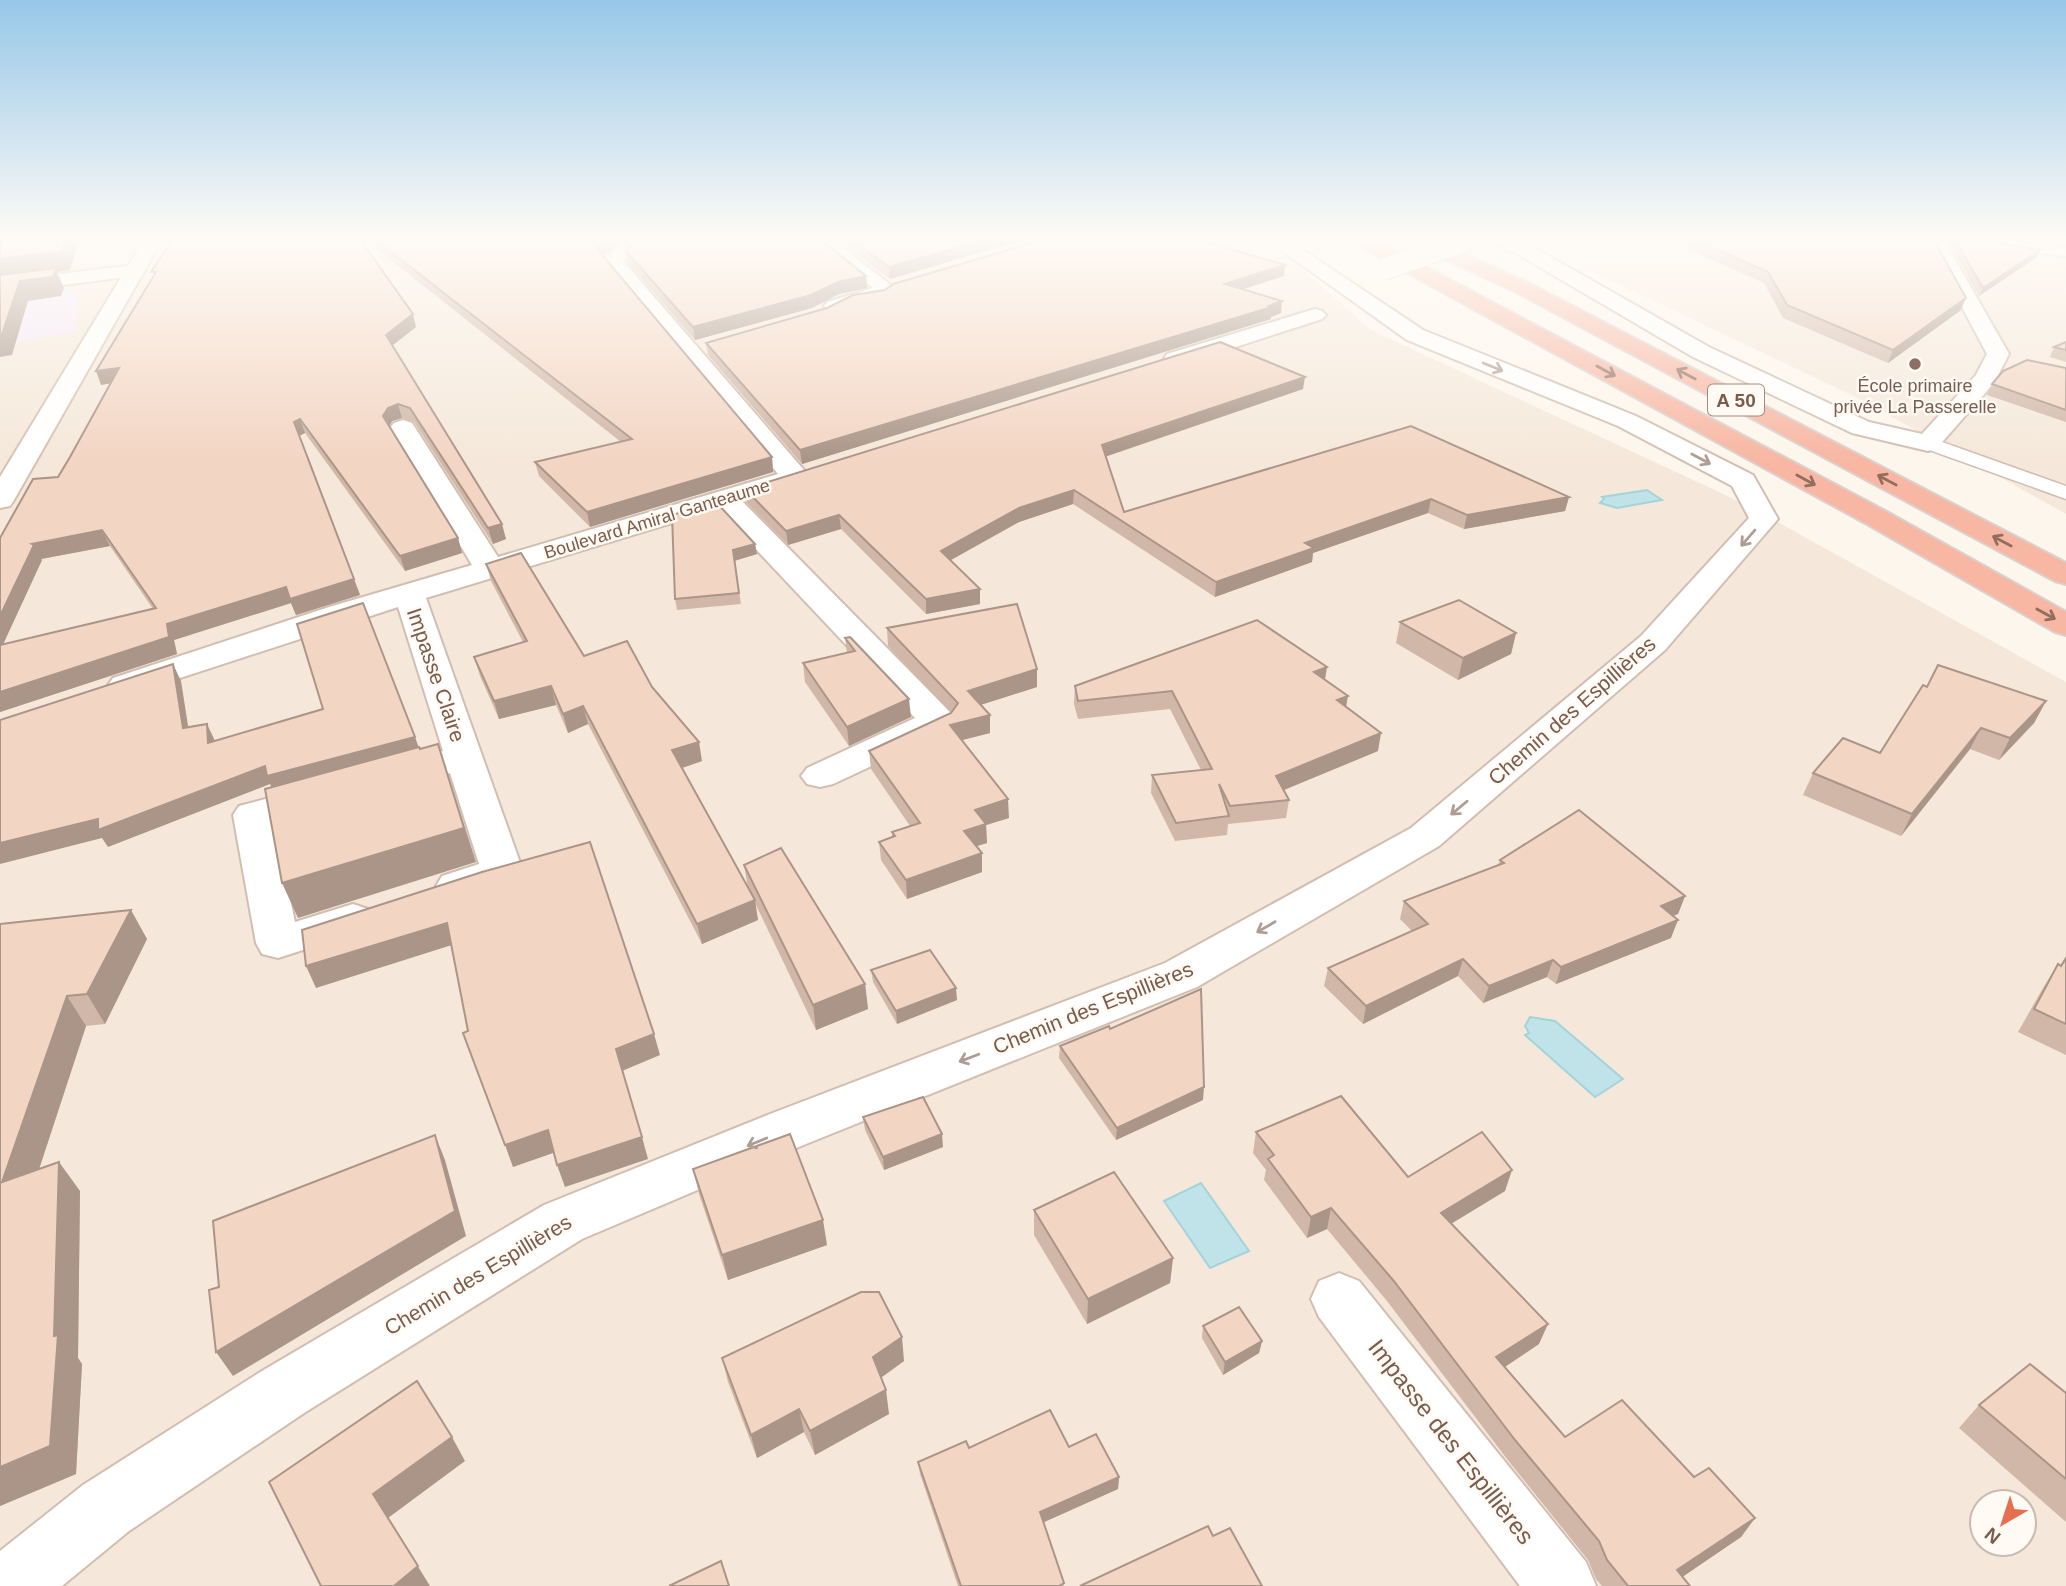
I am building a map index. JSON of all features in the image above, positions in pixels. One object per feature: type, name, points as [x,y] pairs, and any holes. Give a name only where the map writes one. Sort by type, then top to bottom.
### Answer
[{"type":"highway","name":"A 50","points":[[1488,312],[1865,512],[2066,625]]},
{"type":"highway","name":"A 50","points":[[1569,312],[2066,575]]},
{"type":"street","points":[[0,500],[111,312]]},
{"type":"street","points":[[656,312],[689,351],[715,343]]},
{"type":"street","points":[[820,314],[824,312]]},
{"type":"street","name":"Chemin des Espillières","points":[[9,1586],[106,1508],[283,1392],[563,1222],[788,1129],[1181,975],[1425,837],[1653,643],[1764,519],[1743,481],[1627,421],[1415,335],[1381,312]]},
{"type":"street","points":[[1632,312],[1702,352],[1849,422],[1894,437],[1928,443],[2007,356],[1981,312]]},
{"type":"street","points":[[1158,365],[1315,315]]},
{"type":"street","name":"Boulevard Amiral Ganteaume","points":[[92,696],[409,593],[808,473],[689,351]]},
{"type":"street","points":[[403,428],[490,569]]},
{"type":"street","points":[[724,499],[938,721],[820,776]]},
{"type":"street","name":"Impasse Claire","points":[[409,593],[502,871],[423,897]]},
{"type":"street","points":[[858,639],[899,631]]},
{"type":"street","points":[[383,909],[278,943],[253,815],[464,757]]},
{"type":"street","name":"Impasse des Espillières","points":[[1339,1299],[1562,1586]]},
{"type":"lane","points":[[1928,443],[1965,453],[2018,477],[2066,494]]},
{"type":"shaded area","points":[[0,312],[1351,312],[1371,330],[1747,505],[2066,682],[2066,1586],[0,1586]]},
{"type":"shaded area","points":[[0,312],[78,312],[73,333],[17,341],[12,355],[0,357]]},
{"type":"shaded area","points":[[1677,312],[2066,312],[2066,514],[1858,398]]},
{"type":"water","points":[[1647,490],[1662,500],[1617,508],[1600,503],[1604,499],[1602,497]]},
{"type":"water","points":[[1530,1017],[1555,1021],[1623,1079],[1595,1097],[1525,1035],[1529,1033],[1525,1026]]},
{"type":"water","points":[[1201,1183],[1249,1251],[1210,1268],[1164,1201]]},
{"type":"building","points":[[0,312],[9,312],[2,334]]},
{"type":"building","points":[[132,312],[412,312],[413,314],[386,335],[502,524],[488,528],[410,408],[398,404],[388,408],[383,416],[458,538],[400,556],[300,419],[294,422],[354,579],[290,599],[286,587],[167,624],[169,637],[0,692],[0,645],[156,608],[102,530],[32,544],[34,545],[0,616],[0,538],[33,479],[58,477],[119,368],[96,371]]},
{"type":"building","points":[[468,312],[650,312],[772,457],[587,512],[535,462],[632,439]]},
{"type":"building","points":[[680,312],[748,312],[693,327]]},
{"type":"building","points":[[813,312],[1255,312],[800,450],[706,343]]},
{"type":"building","points":[[1804,312],[1946,312],[1893,350]]},
{"type":"building","points":[[1220,342],[1305,377],[1102,445],[1124,512],[1411,426],[1569,497],[1467,515],[1431,499],[1305,543],[1314,548],[1216,582],[1074,490],[1019,508],[941,551],[980,589],[926,599],[839,515],[786,531],[745,489]]},
{"type":"building","points":[[2066,342],[2066,350],[2054,347]]},
{"type":"building","points":[[2027,360],[2066,368],[2066,410],[1992,384],[2003,371]]},
{"type":"building","points":[[716,502],[755,544],[733,550],[739,593],[675,599],[672,515]]},
{"type":"building","points":[[521,553],[584,656],[627,641],[652,687],[699,742],[672,750],[755,900],[697,924],[583,706],[563,714],[551,686],[494,701],[474,657],[527,641],[486,564]]},
{"type":"building","points":[[1459,600],[1516,633],[1463,658],[1400,622]]},
{"type":"building","points":[[363,603],[415,737],[267,776],[265,766],[98,830],[98,819],[0,843],[0,720],[173,664],[183,728],[207,724],[208,743],[323,709],[297,624]]},
{"type":"building","points":[[1017,604],[1037,669],[968,691],[990,715],[950,725],[1008,799],[975,810],[986,824],[964,831],[982,853],[906,880],[879,842],[895,836],[892,832],[920,823],[869,751],[951,713],[958,703],[887,628]]},
{"type":"building","points":[[1257,620],[1327,667],[1314,672],[1348,696],[1337,700],[1381,733],[1276,776],[1289,800],[1230,806],[1219,784],[1229,816],[1176,823],[1152,775],[1212,769],[1172,691],[1078,701],[1075,686]]},
{"type":"building","points":[[850,637],[909,699],[847,727],[803,663],[855,651],[845,638]]},
{"type":"building","points":[[1938,665],[2046,701],[2010,738],[1981,728],[1912,814],[1813,773],[1843,738],[1880,753],[1923,685],[1927,687]]},
{"type":"building","points":[[438,744],[464,828],[282,883],[265,789]]},
{"type":"building","points":[[1579,810],[1685,896],[1661,906],[1678,920],[1561,967],[1553,960],[1489,986],[1463,959],[1366,1006],[1328,968],[1428,924],[1404,901],[1504,863],[1500,860]]},
{"type":"building","points":[[590,842],[654,1034],[616,1049],[642,1137],[557,1165],[548,1130],[505,1145],[463,1033],[468,1031],[447,923],[306,966],[302,930],[482,872]]},
{"type":"building","points":[[781,848],[865,984],[813,1005],[744,865]]},
{"type":"building","points":[[131,910],[87,994],[67,996],[2,1182],[59,1162],[54,1336],[58,1335],[50,1446],[0,1467],[0,924]]},
{"type":"building","points":[[930,950],[956,988],[896,1011],[871,970]]},
{"type":"building","points":[[2066,958],[2066,1024],[2034,1009],[2058,964],[2061,966]]},
{"type":"building","points":[[1201,989],[1204,1087],[1117,1128],[1060,1046],[1109,1026],[1110,1029]]},
{"type":"building","points":[[1341,1096],[1408,1177],[1482,1132],[1512,1170],[1441,1213],[1548,1324],[1496,1357],[1565,1437],[1622,1400],[1694,1477],[1709,1468],[1755,1518],[1677,1570],[1690,1586],[1628,1586],[1607,1560],[1599,1541],[1515,1440],[1393,1280],[1331,1208],[1311,1217],[1268,1159],[1274,1155],[1256,1132]]},
{"type":"building","points":[[923,1097],[942,1134],[883,1157],[863,1117]]},
{"type":"building","points":[[790,1134],[823,1220],[722,1255],[693,1169]]},
{"type":"building","points":[[435,1135],[455,1211],[216,1352],[209,1290],[219,1287],[213,1221]]},
{"type":"building","points":[[1114,1172],[1173,1258],[1088,1299],[1034,1210]]},
{"type":"building","points":[[861,1292],[879,1292],[902,1337],[873,1357],[886,1390],[810,1431],[799,1409],[751,1435],[722,1358]]},
{"type":"building","points":[[1239,1307],[1262,1341],[1225,1362],[1203,1326]]},
{"type":"building","points":[[2030,1364],[2066,1393],[2066,1479],[1979,1405]]},
{"type":"building","points":[[417,1381],[452,1437],[373,1494],[418,1566],[394,1586],[321,1586],[269,1482]]},
{"type":"building","points":[[1050,1410],[1069,1447],[1096,1434],[1119,1477],[1040,1512],[1064,1583],[1059,1586],[961,1586],[918,1462],[966,1441],[969,1448]]},
{"type":"building","points":[[1208,1526],[1213,1536],[1230,1528],[1262,1586],[1080,1586]]},
{"type":"building","points":[[721,1561],[729,1586],[669,1586]]},
{"type":"place","name":"École primaire privée La Passerelle","points":[[1915,364]]}]
